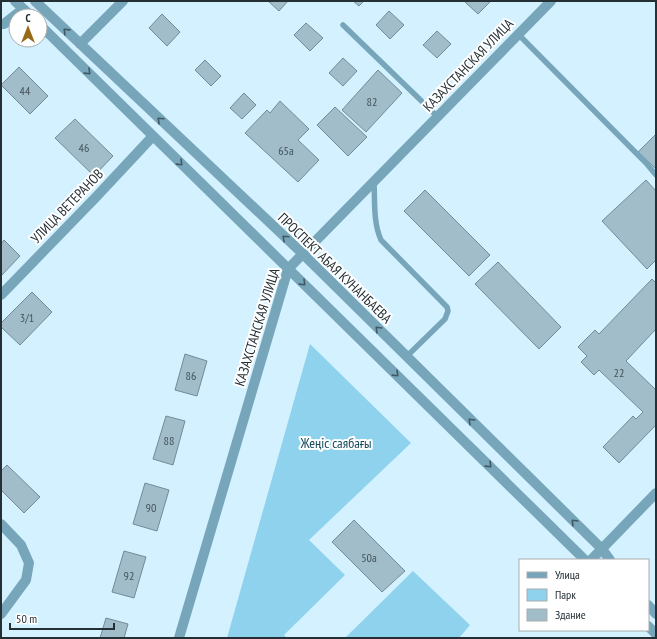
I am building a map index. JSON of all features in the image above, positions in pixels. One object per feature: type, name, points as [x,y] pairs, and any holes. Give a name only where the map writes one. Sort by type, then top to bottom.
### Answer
[{"type":"street","points":[[15,1],[23,8]]},
{"type":"street","name":"ПРОСПЕКТ АБАЯ КУНАНБАЕВА","points":[[35,1],[303,254],[602,549],[609,559]]},
{"type":"street","points":[[80,44],[123,1]]},
{"type":"street","name":"КАЗАХСТАНСКАЯ УЛИЦА","points":[[179,638],[288,269],[518,34],[544,3]]},
{"type":"street","points":[[48,33],[584,559]]},
{"type":"street","name":"УЛИЦА ВЕТЕРАНОВ","points":[[1,295],[97,196],[152,136]]},
{"type":"street","points":[[592,559],[656,493]]},
{"type":"street","points":[[1,524],[21,545],[29,563],[26,580],[1,614]]},
{"type":"street","points":[[649,606],[656,614]]},
{"type":"lane","points":[[343,25],[438,116]]},
{"type":"lane","points":[[518,34],[646,163],[656,175]]},
{"type":"lane","points":[[374,182],[375,219],[377,233],[381,240],[447,307],[448,311],[445,319],[406,357]]},
{"type":"green space","name":"Жеңіс саябағы","points":[[310,344],[411,443],[309,540],[345,575],[284,635],[287,638],[227,638]]},
{"type":"green space","points":[[413,571],[470,625],[459,638],[345,638]]},
{"type":"building","points":[[268,1],[288,1],[279,11]]},
{"type":"building","points":[[353,1],[364,1],[359,6]]},
{"type":"building","points":[[491,1],[478,14],[465,2]]},
{"type":"building","points":[[389,11],[404,25],[390,39],[376,25]]},
{"type":"building","points":[[162,14],[180,32],[167,46],[149,28]]},
{"type":"building","points":[[306,23],[323,38],[310,51],[294,35]]},
{"type":"building","points":[[437,31],[451,44],[437,58],[423,45]]},
{"type":"building","points":[[343,58],[357,71],[343,86],[329,73]]},
{"type":"building","points":[[205,60],[221,76],[211,86],[195,70]]},
{"type":"building","points":[[19,67],[48,96],[30,114],[1,85]]},
{"type":"building","points":[[378,70],[402,93],[366,132],[342,110]]},
{"type":"building","points":[[244,93],[256,105],[242,119],[230,108]]},
{"type":"building","points":[[280,101],[309,129],[298,140],[319,160],[298,182],[245,133],[267,110],[270,113]]},
{"type":"building","points":[[335,107],[367,137],[348,156],[317,125]]},
{"type":"building","points":[[75,119],[113,156],[94,176],[55,138]]},
{"type":"building","points":[[656,134],[656,169],[638,152]]},
{"type":"building","points":[[646,180],[656,191],[656,260],[647,269],[602,221]]},
{"type":"building","points":[[425,190],[490,255],[469,276],[404,211]]},
{"type":"building","points":[[4,240],[20,256],[1,276],[1,244]]},
{"type":"building","points":[[498,262],[561,327],[539,349],[475,284]]},
{"type":"building","points":[[652,279],[656,283],[656,329],[626,361],[656,390],[656,427],[655,426],[619,463],[603,447],[633,416],[636,419],[643,412],[599,370],[594,375],[581,362],[587,356],[578,347],[595,330],[599,334]]},
{"type":"building","points":[[32,292],[52,312],[20,345],[1,327],[1,323]]},
{"type":"building","points":[[185,354],[207,361],[197,396],[175,390]]},
{"type":"building","points":[[166,416],[185,421],[173,465],[153,459]]},
{"type":"building","points":[[7,465],[40,497],[24,513],[1,490],[1,471]]},
{"type":"building","points":[[145,483],[169,490],[157,531],[133,524]]},
{"type":"building","points":[[354,520],[405,571],[382,592],[332,542]]},
{"type":"building","points":[[124,551],[146,557],[134,598],[112,592]]},
{"type":"building","points":[[106,618],[128,624],[124,638],[100,638]]}]
